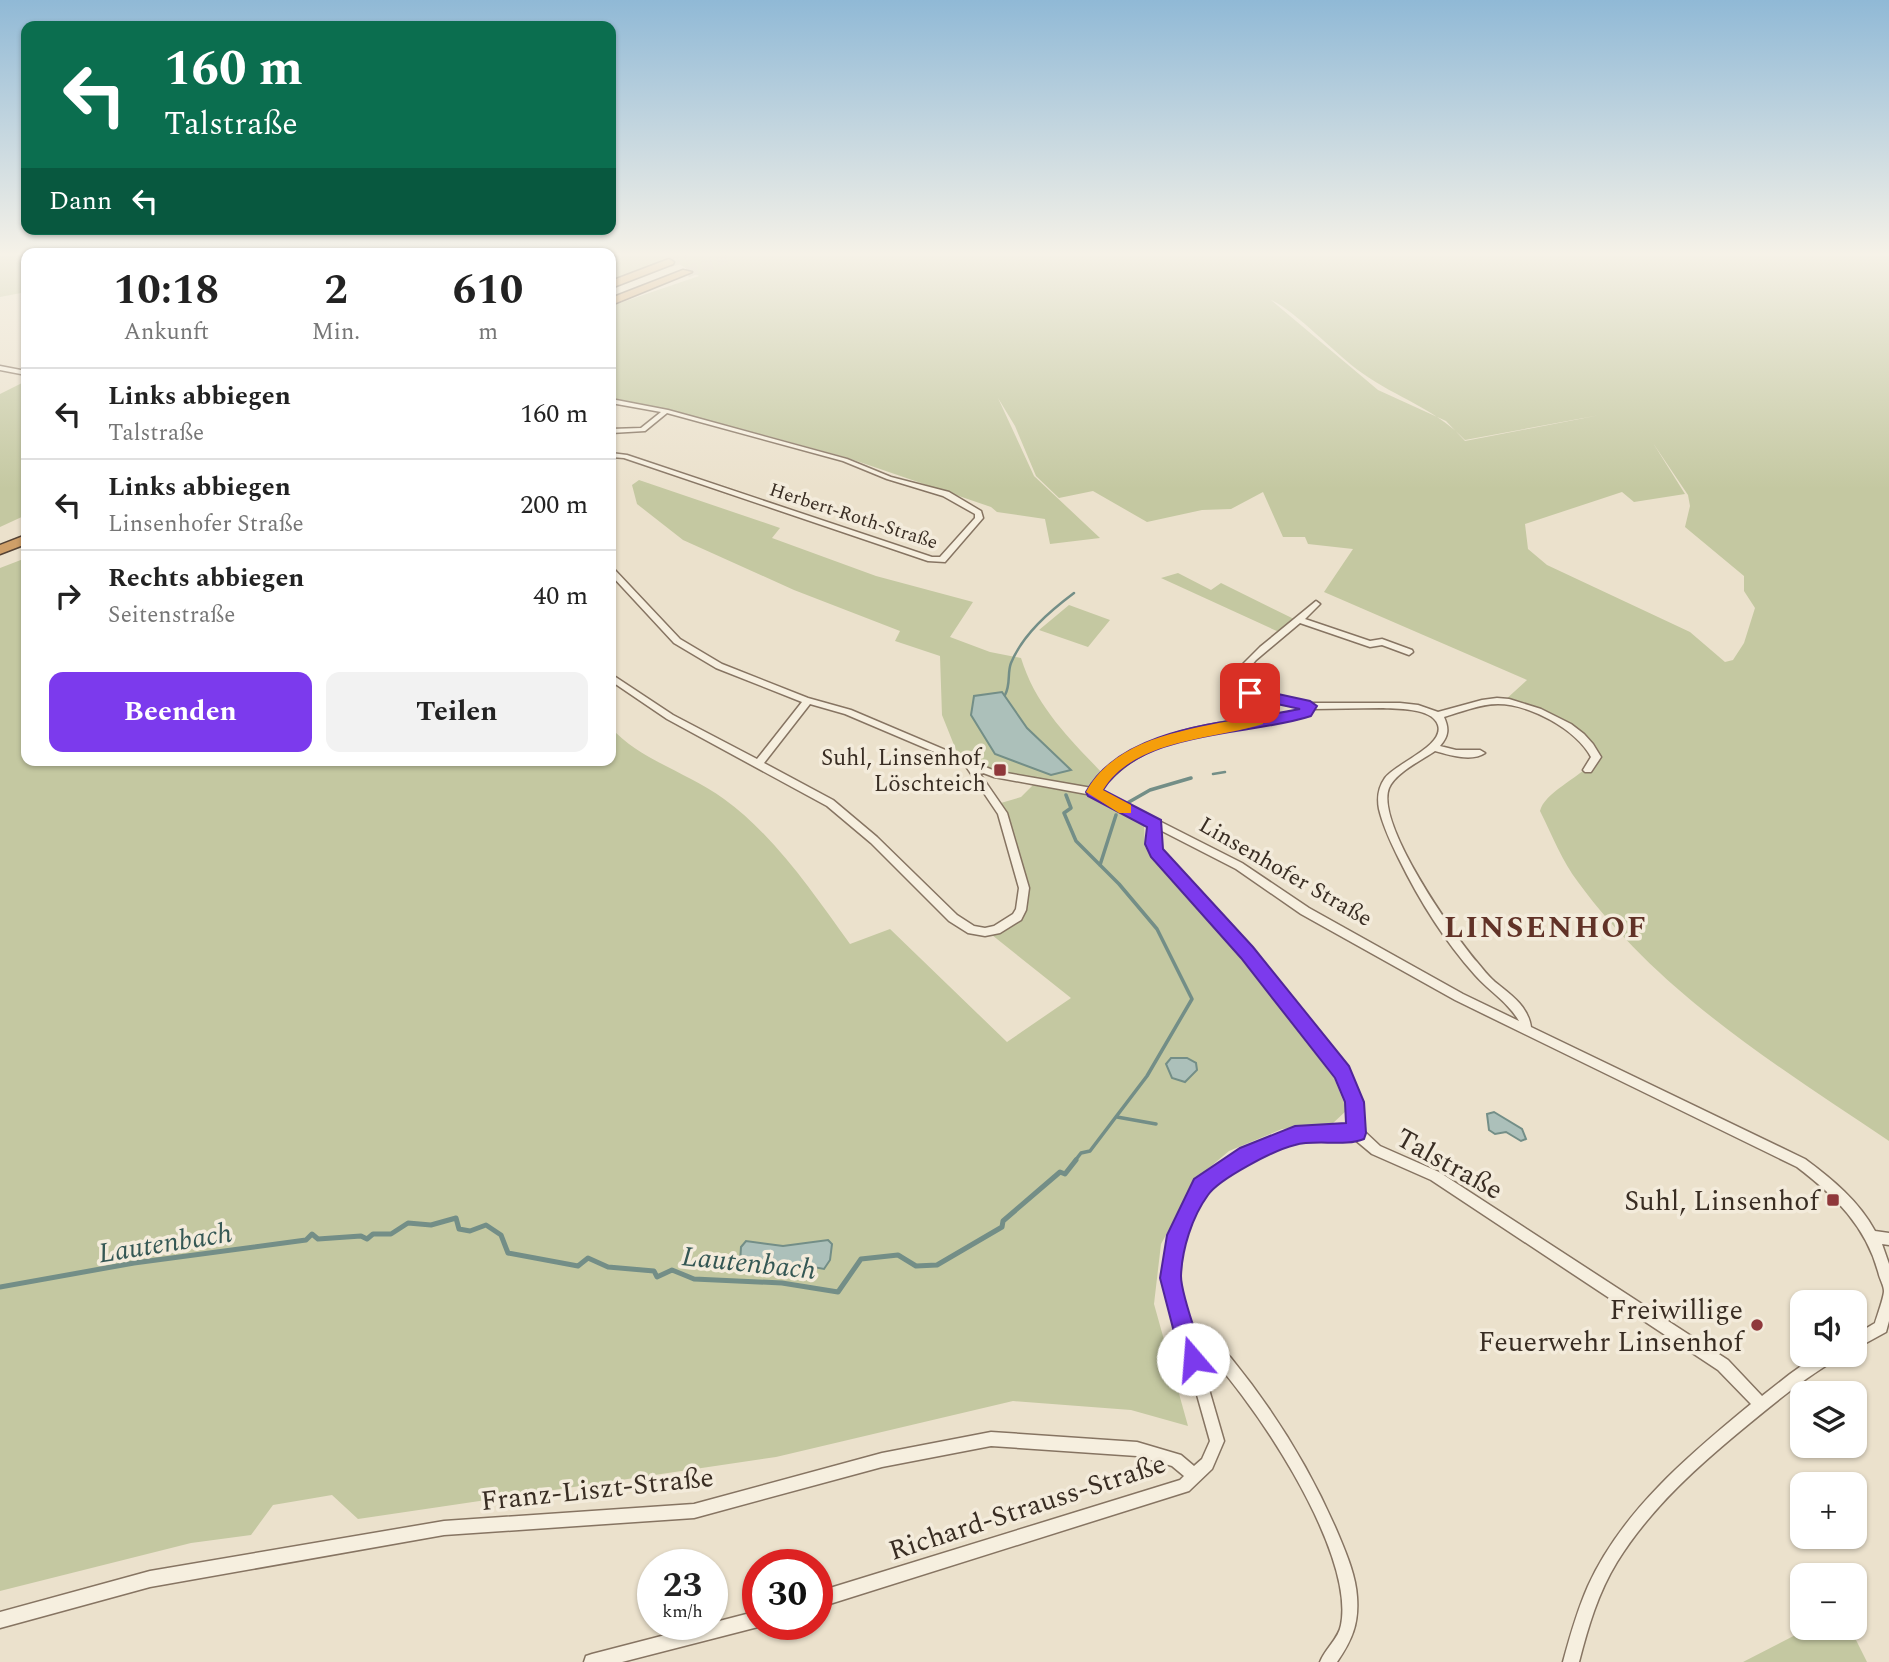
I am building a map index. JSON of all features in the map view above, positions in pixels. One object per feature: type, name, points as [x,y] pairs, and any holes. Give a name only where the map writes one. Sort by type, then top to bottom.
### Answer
[{"type":"highway","points":[[0,550],[21,541]]},
{"type":"highway","points":[[0,560],[21,551]]},
{"type":"street","points":[[0,368],[21,372]]},
{"type":"street","name":"Herbert-Roth-Straße","points":[[616,402],[666,411],[845,460],[889,478],[935,489],[967,505],[978,513],[979,518],[942,560],[931,559],[625,456],[616,455]]},
{"type":"street","points":[[616,431],[643,430],[666,411]]},
{"type":"street","name":"Linsenhofer Straße","points":[[616,577],[656,621],[695,653],[760,684],[848,712],[969,764],[1014,779],[1094,792],[1239,866],[1305,911],[1449,991],[1801,1163],[1846,1198],[1873,1237],[1883,1259],[1889,1287]]},
{"type":"street","points":[[1316,604],[1301,620],[1253,658],[1237,679],[1239,687],[1250,693],[1310,706],[1400,706],[1423,708],[1438,715],[1443,723],[1442,735],[1436,748],[1401,766],[1389,778],[1382,792],[1387,818],[1420,890],[1470,961],[1522,1014],[1526,1028]]},
{"type":"street","points":[[1301,620],[1370,643],[1382,642],[1409,652]]},
{"type":"street","points":[[616,680],[659,710],[800,784],[841,811],[953,918],[972,930],[996,930],[1017,917],[1021,910],[1024,888],[1002,813],[969,764]]},
{"type":"street","points":[[758,764],[808,701]]},
{"type":"street","points":[[1438,715],[1498,701],[1535,710],[1576,732],[1593,748],[1596,757],[1588,769]]},
{"type":"street","points":[[1094,792],[1104,775],[1117,764],[1155,744],[1238,723],[1299,715],[1306,712],[1310,706]]},
{"type":"street","points":[[1436,748],[1480,753]]},
{"type":"street","points":[[1156,824],[1153,844],[1157,853],[1238,943],[1342,1072],[1354,1102],[1357,1133]]},
{"type":"street","name":"Richard-Strauss-Straße","points":[[833,1596],[1184,1486],[1207,1464],[1217,1441],[1170,1278],[1178,1235],[1201,1186],[1247,1154],[1295,1135],[1331,1131],[1357,1133]]},
{"type":"street","name":"Talstraße","points":[[1357,1133],[1376,1150],[1435,1176],[1723,1365],[1761,1405]]},
{"type":"street","points":[[1873,1237],[1889,1239]]},
{"type":"street","points":[[1867,1335],[1881,1327],[1889,1295]]},
{"type":"street","points":[[1184,1333],[1195,1332],[1219,1353],[1291,1451],[1324,1515],[1348,1578],[1350,1624],[1328,1662]]},
{"type":"street","points":[[1571,1662],[1576,1633],[1596,1587],[1641,1515],[1677,1475],[1810,1367]]},
{"type":"street","name":"Franz-Liszt-Straße","points":[[0,1620],[150,1580],[444,1528],[694,1511],[882,1460],[991,1439],[1137,1449],[1176,1460],[1194,1476]]},
{"type":"street","points":[[592,1662],[742,1623]]},
{"type":"green space","points":[[616,334],[1311,334],[1378,390],[1436,417],[1375,382],[1315,334],[1889,334],[1889,1141],[1763,1055],[1683,993],[1645,959],[1610,922],[1572,874],[1540,811],[1556,790],[1596,757],[1579,736],[1568,728],[1530,709],[1504,701],[1527,680],[1324,592],[1353,549],[1308,544],[1305,537],[1283,537],[1263,492],[1231,509],[1202,510],[1147,522],[1093,491],[1059,498],[1036,476],[1015,426],[998,398],[1034,476],[1100,538],[1050,544],[1045,519],[997,512],[991,507],[845,457],[667,409],[616,399]],"holes":[[[1600,415],[1465,441],[1455,431],[1465,440]],[[1436,417],[1446,421],[1455,431]],[[1653,443],[1688,495],[1690,506],[1685,527],[1744,576],[1744,591],[1755,608],[1744,643],[1733,660],[1725,662],[1690,632],[1547,565],[1528,549],[1525,524],[1622,492],[1634,502],[1685,494]]]},
{"type":"green space","points":[[21,384],[21,517],[0,527],[0,394]]},
{"type":"green space","points":[[639,480],[780,528],[772,538],[876,576],[973,602],[950,637],[990,652],[1021,658],[1027,676],[1045,707],[1104,775],[1094,792],[1129,811],[1144,824],[1145,847],[1236,949],[1334,1078],[1347,1110],[1332,1124],[1282,1129],[1229,1151],[1197,1178],[1161,1244],[1154,1304],[1188,1426],[1131,1410],[1013,1401],[776,1457],[358,1519],[332,1495],[273,1505],[251,1535],[191,1543],[0,1591],[0,568],[21,560],[21,766],[616,766],[616,733],[651,758],[710,790],[743,814],[792,866],[850,944],[890,929],[1007,1042],[1071,998],[987,931],[1015,912],[1019,890],[1013,859],[994,805],[1021,797],[1034,784],[960,760],[942,715],[940,656],[895,641],[900,631],[794,590],[683,540],[637,504],[632,485]],"holes":[[[1002,692],[1027,728],[1070,769],[1051,775],[995,754],[971,715],[974,696]]]},
{"type":"green space","points":[[1178,573],[1211,590],[1221,583],[1294,619],[1279,632],[1161,578]]},
{"type":"green space","points":[[1069,605],[1110,620],[1088,647],[1039,630]]},
{"type":"green space","points":[[1790,1638],[1790,1640],[1856,1640],[1867,1662],[1743,1662]]},
{"type":"water","points":[[1002,692],[1027,728],[1071,770],[1051,775],[995,754],[971,715],[974,696]]},
{"type":"water","points":[[1171,1058],[1187,1058],[1196,1063],[1197,1070],[1185,1082],[1172,1078],[1166,1064]]},
{"type":"water","points":[[1494,1112],[1522,1129],[1526,1139],[1521,1141],[1506,1132],[1495,1134],[1489,1130],[1487,1114]]},
{"type":"water","points":[[828,1240],[832,1244],[830,1260],[824,1269],[797,1264],[761,1268],[740,1263],[741,1247],[746,1241],[783,1246]]},
{"type":"waterway","name":"Lautenbach","points":[[1005,695],[1011,663],[1016,652],[1047,615],[1074,593]]},
{"type":"waterway","points":[[1213,774],[1225,772]]},
{"type":"waterway","points":[[1129,802],[1150,790],[1191,778]]},
{"type":"waterway","name":"Lautenbach","points":[[1066,795],[1071,808],[1064,813],[1076,841],[1100,865]]},
{"type":"waterway","points":[[1100,865],[1116,815]]},
{"type":"waterway","name":"Lautenbach","points":[[1074,1162],[1081,1153],[1090,1151],[1147,1076],[1192,999],[1157,929],[1100,865]]},
{"type":"waterway","points":[[1117,1117],[1156,1124]]},
{"type":"waterway","name":"Lautenbach","points":[[0,1287],[134,1263],[306,1240],[312,1234],[318,1239],[361,1236],[367,1239],[373,1234],[391,1234],[408,1223],[431,1225],[456,1218],[459,1229],[470,1231],[486,1225],[501,1235],[508,1253],[578,1266],[588,1258],[608,1267],[654,1271],[657,1277],[672,1270],[694,1279],[782,1283],[838,1292],[861,1259],[898,1255],[916,1266],[937,1265],[1002,1227],[1003,1221],[1060,1172],[1065,1174],[1076,1160]]},
{"type":"slow traffic","points":[[1125,809],[1094,792],[1104,775],[1117,764],[1155,744],[1238,723],[1258,721]]},
{"type":"place","name":"Suhl, Linsenhof, Löschteich","points":[[1000,770]]},
{"type":"place","name":"Suhl, Linsenhof","points":[[1833,1200]]},
{"type":"place","name":"Freiwillige Feuerwehr Linsenhof","points":[[1757,1325]]},
{"type":"district","name":"LINSENHOF","points":[[1546,927]]},
{"type":"route","points":[[1193,1359],[1170,1278],[1178,1235],[1201,1186],[1247,1154],[1295,1135],[1331,1131],[1357,1133],[1354,1102],[1342,1072],[1247,953],[1187,883],[1157,853],[1153,844],[1156,824],[1094,792],[1104,775],[1117,764],[1155,744],[1238,723],[1299,715],[1306,712],[1310,706],[1307,703],[1272,699],[1250,693]]}]
